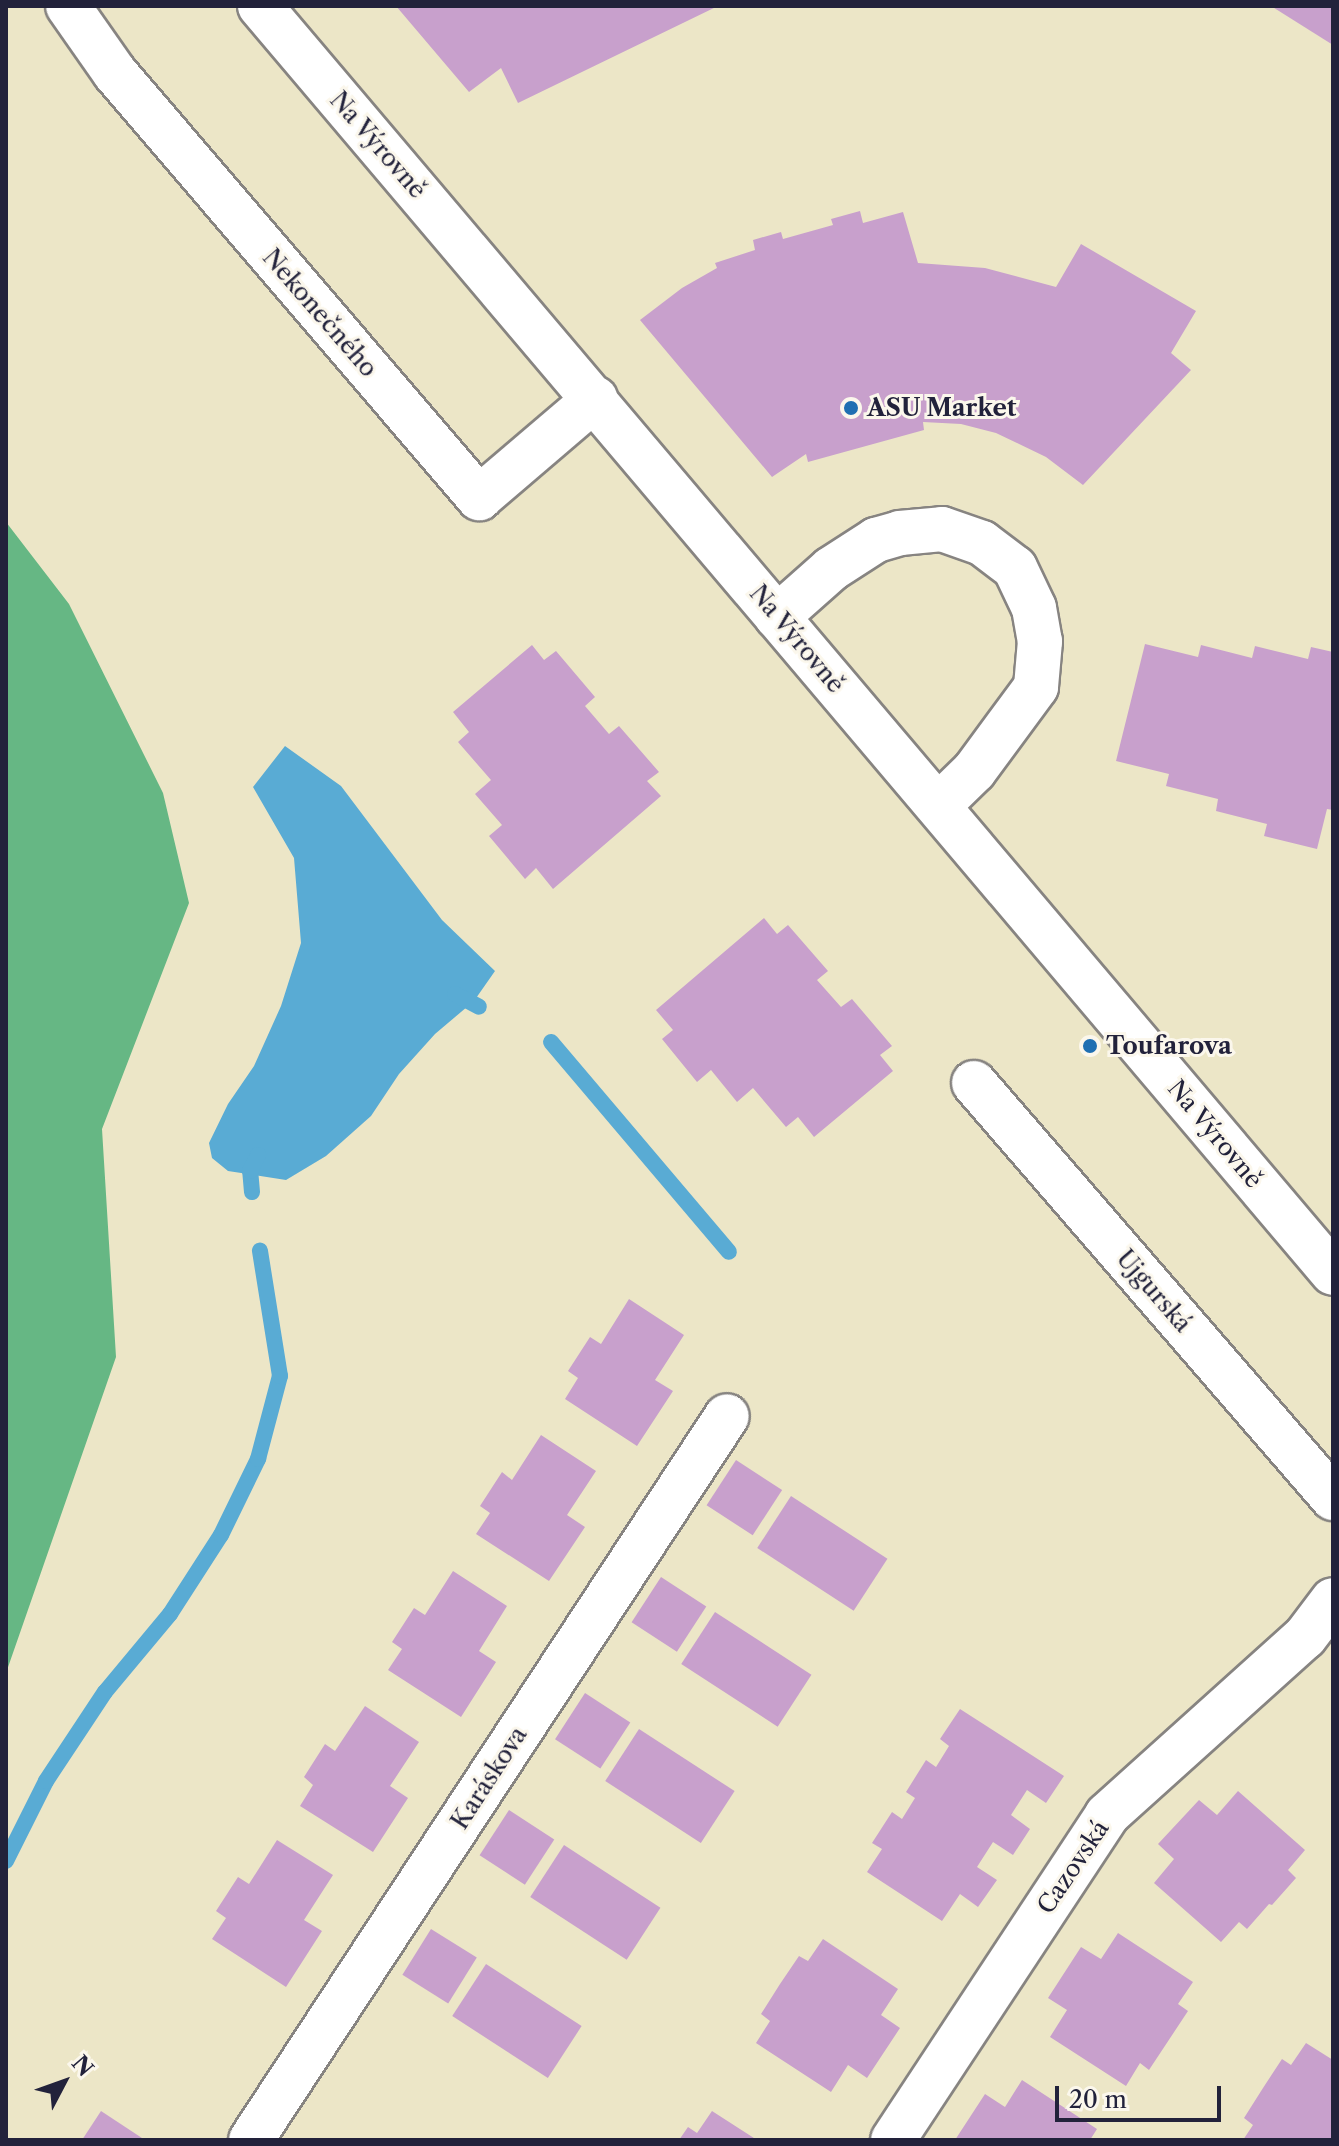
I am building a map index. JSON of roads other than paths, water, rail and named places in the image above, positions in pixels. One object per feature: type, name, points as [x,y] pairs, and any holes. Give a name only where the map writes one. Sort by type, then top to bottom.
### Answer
[{"type":"street","name":"Nekonečného","points":[[68,6],[115,73],[479,498],[595,399]]},
{"type":"street","name":"Na Výrovně","points":[[260,6],[1333,1273]]},
{"type":"street","points":[[777,617],[831,569],[876,540],[900,533],[942,529],[982,543],[1015,568],[1034,608],[1040,641],[1036,687],[974,771],[939,805]]},
{"type":"street","name":"Ujgurská","points":[[974,1083],[1333,1498]]},
{"type":"street","name":"Karáskova","points":[[251,2140],[727,1416]]},
{"type":"street","name":"Cazovská","points":[[893,2140],[1107,1815],[1305,1637],[1333,1600]]},
{"type":"water","points":[[285,746],[341,786],[442,920],[495,971],[474,1001],[435,1034],[399,1074],[371,1116],[326,1156],[286,1180],[228,1171],[212,1158],[209,1143],[228,1104],[254,1066],[281,1006],[301,943],[294,858],[253,787]]},
{"type":"waterway","points":[[455,994],[479,1007]]},
{"type":"waterway","points":[[551,1042],[729,1252]]},
{"type":"waterway","points":[[252,1192],[250,1171],[258,1155]]},
{"type":"waterway","points":[[6,1861],[46,1781],[105,1692],[170,1614],[221,1535],[258,1459],[280,1376],[260,1251]]},
{"type":"place","name":"ASU Market","points":[[851,408]]},
{"type":"place","name":"Toufarova","points":[[1090,1046]]}]
